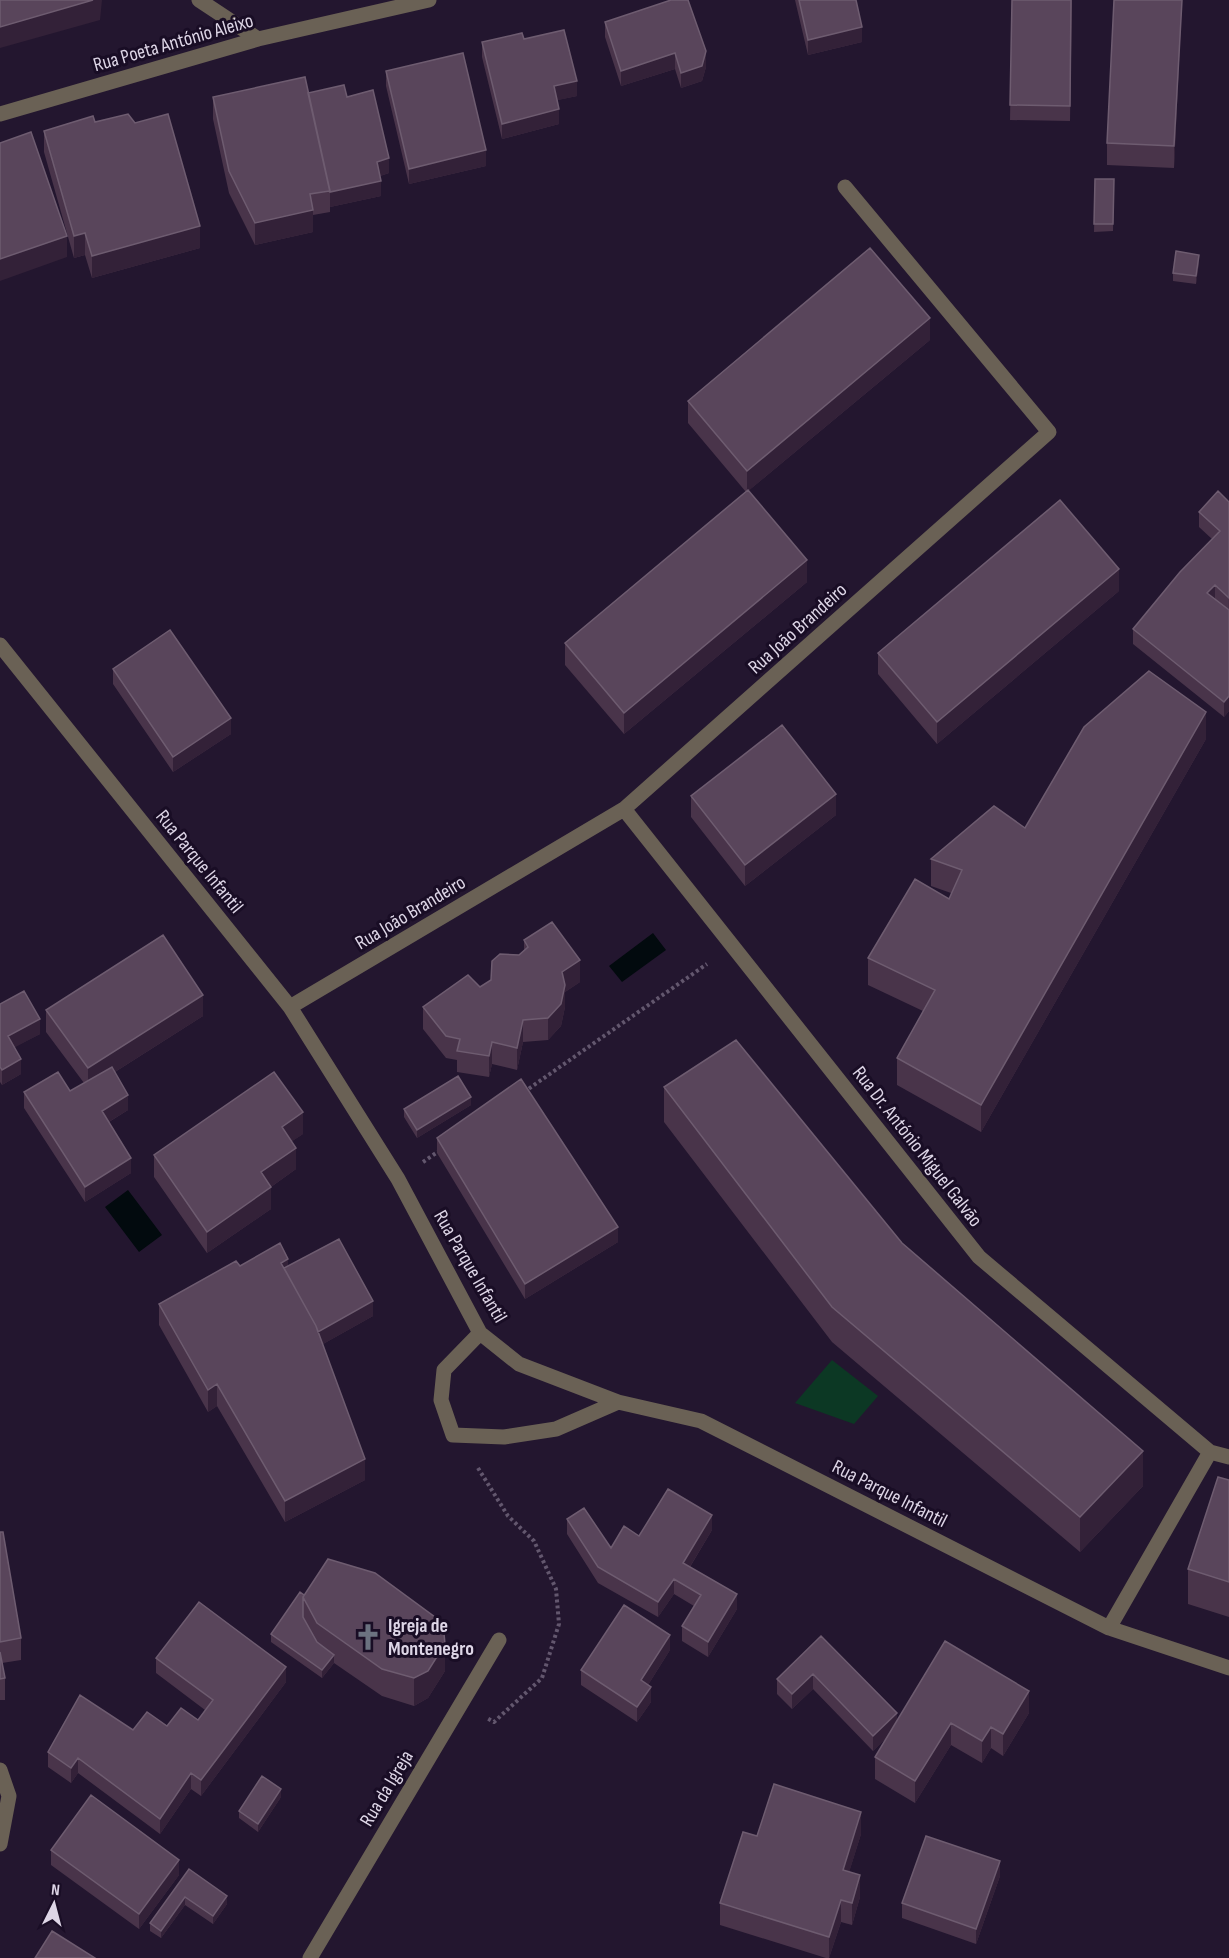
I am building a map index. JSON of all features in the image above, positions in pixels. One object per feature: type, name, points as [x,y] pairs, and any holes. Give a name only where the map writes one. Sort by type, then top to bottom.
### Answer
[{"type":"street","points":[[199,0],[258,39]]},
{"type":"street","name":"Rua Poeta António Aleixo","points":[[0,114],[258,39],[429,0]]},
{"type":"street","name":"Rua João Brandeiro","points":[[290,1007],[624,809],[1049,432],[845,187]]},
{"type":"street","name":"Rua Parque Infantil","points":[[0,645],[290,1007],[398,1179],[480,1333],[519,1364],[618,1402],[700,1421],[1109,1628],[1229,1668]]},
{"type":"street","name":"Rua Dr. António Miguel Galvão","points":[[624,809],[979,1257],[1210,1452],[1229,1457]]},
{"type":"street","points":[[480,1333],[444,1370],[441,1400],[453,1435],[504,1437],[556,1429],[618,1402]]},
{"type":"street","points":[[1109,1628],[1210,1452]]},
{"type":"street","name":"Rua da Igreja","points":[[310,1958],[499,1640]]},
{"type":"street","points":[[0,1770],[9,1796],[0,1844]]},
{"type":"path","points":[[521,1094],[732,946]]},
{"type":"path","points":[[398,1179],[446,1147]]},
{"type":"path","points":[[484,1460],[475,1464],[508,1516],[534,1541],[556,1589],[560,1624],[542,1678],[518,1700]]},
{"type":"green space","points":[[832,1360],[878,1396],[854,1424],[795,1403]]},
{"type":"shaded area","points":[[653,933],[666,950],[622,982],[609,966]]},
{"type":"shaded area","points":[[128,1190],[162,1235],[139,1252],[105,1207]]},
{"type":"building","points":[[0,0],[93,0],[0,27]]},
{"type":"building","points":[[671,0],[688,0],[706,51],[702,66],[681,73],[675,53],[621,71],[605,22]]},
{"type":"building","points":[[799,0],[856,0],[862,27],[808,40]]},
{"type":"building","points":[[1012,0],[1071,0],[1070,106],[1010,105]]},
{"type":"building","points":[[1114,0],[1182,0],[1174,146],[1107,143]]},
{"type":"building","points":[[564,30],[577,81],[554,86],[559,109],[502,124],[482,42],[522,33],[524,39]]},
{"type":"building","points":[[463,53],[486,150],[409,169],[386,71]]},
{"type":"building","points":[[305,77],[330,191],[310,194],[313,210],[255,223],[229,171],[213,97]]},
{"type":"building","points":[[344,85],[347,97],[373,90],[389,158],[377,162],[381,181],[330,192],[308,93]]},
{"type":"building","points":[[128,114],[135,123],[168,114],[200,226],[92,256],[85,233],[74,236],[44,131],[93,116],[95,122]]},
{"type":"building","points":[[31,132],[67,236],[0,259],[0,143]]},
{"type":"building","points":[[1095,179],[1114,179],[1113,224],[1094,224]]},
{"type":"building","points":[[870,248],[930,318],[747,471],[688,401]]},
{"type":"building","points":[[1176,251],[1199,255],[1196,276],[1173,273]]},
{"type":"building","points":[[748,490],[807,560],[624,713],[565,643]]},
{"type":"building","points":[[1218,491],[1229,502],[1229,598],[1215,585],[1207,593],[1229,610],[1229,696],[1224,702],[1133,629],[1180,572],[1220,531],[1199,512]]},
{"type":"building","points":[[1060,500],[1119,569],[937,722],[878,653]]},
{"type":"building","points":[[170,630],[231,718],[173,757],[113,669]]},
{"type":"building","points":[[1149,671],[1206,712],[981,1105],[897,1058],[935,990],[868,958],[915,879],[949,899],[962,870],[931,859],[994,806],[1025,828],[1084,727]]},
{"type":"building","points":[[782,725],[836,794],[745,865],[691,796]]},
{"type":"building","points":[[552,922],[580,960],[562,972],[565,985],[561,1004],[548,1018],[523,1020],[517,1048],[492,1042],[489,1056],[457,1051],[460,1039],[446,1036],[423,1007],[468,975],[480,987],[491,980],[492,961],[500,954],[519,955],[528,947],[524,940]]},
{"type":"building","points":[[163,935],[203,995],[88,1068],[46,1010]]},
{"type":"building","points":[[24,991],[40,1019],[8,1036],[21,1059],[2,1070],[0,1067],[0,1004]]},
{"type":"building","points":[[736,1040],[902,1243],[1143,1451],[1080,1517],[832,1307],[664,1087]]},
{"type":"building","points":[[112,1067],[128,1095],[102,1111],[131,1158],[85,1187],[24,1092],[58,1072],[70,1091]]},
{"type":"building","points":[[274,1072],[303,1112],[282,1127],[296,1148],[261,1172],[271,1187],[207,1232],[154,1155]]},
{"type":"building","points":[[458,1076],[471,1097],[417,1130],[404,1109]]},
{"type":"building","points":[[521,1079],[618,1227],[525,1284],[437,1138]]},
{"type":"building","points":[[339,1239],[373,1301],[318,1332],[284,1268]]},
{"type":"building","points":[[280,1243],[288,1259],[281,1263],[316,1326],[365,1459],[285,1501],[217,1384],[208,1390],[159,1304],[236,1261],[240,1266]]},
{"type":"building","points":[[1218,1477],[1229,1480],[1229,1582],[1188,1569]]},
{"type":"building","points":[[668,1489],[712,1515],[683,1563],[737,1594],[708,1642],[682,1626],[701,1595],[674,1579],[658,1602],[598,1567],[567,1519],[584,1508],[611,1548],[624,1526],[639,1536]]},
{"type":"building","points":[[0,1532],[3,1532],[21,1638],[0,1642]]},
{"type":"building","name":"Igreja de Montenegro","points":[[328,1559],[375,1573],[443,1623],[445,1644],[428,1671],[414,1678],[382,1669],[317,1623],[303,1597]]},
{"type":"building","points":[[300,1592],[304,1595],[303,1617],[317,1642],[334,1655],[322,1670],[271,1634]]},
{"type":"building","points":[[199,1602],[286,1667],[201,1780],[191,1773],[160,1819],[78,1758],[71,1768],[48,1752],[80,1695],[133,1730],[147,1712],[167,1726],[181,1708],[198,1720],[213,1700],[156,1658]]},
{"type":"building","points":[[624,1605],[670,1635],[641,1680],[651,1687],[637,1707],[581,1670]]},
{"type":"building","points":[[821,1636],[897,1713],[873,1736],[813,1674],[792,1694],[777,1679]]},
{"type":"building","points":[[945,1641],[1029,1691],[1003,1734],[991,1727],[982,1741],[951,1723],[915,1781],[875,1757]]},
{"type":"building","points":[[0,1652],[5,1678],[0,1679]]},
{"type":"building","points":[[262,1776],[281,1789],[258,1824],[239,1811]]},
{"type":"building","points":[[774,1784],[861,1812],[843,1870],[860,1875],[852,1903],[841,1900],[829,1937],[720,1903],[743,1832],[757,1836]]},
{"type":"building","points":[[91,1795],[179,1860],[139,1914],[51,1850]]},
{"type":"building","points":[[926,1836],[1000,1861],[976,1929],[902,1903]]},
{"type":"building","points":[[189,1869],[227,1896],[213,1916],[185,1897],[161,1931],[150,1923]]},
{"type":"building","points":[[52,1931],[95,1958],[35,1958]]},
{"type":"place","name":"Igreja de Montenegro","points":[[368,1637]]}]
